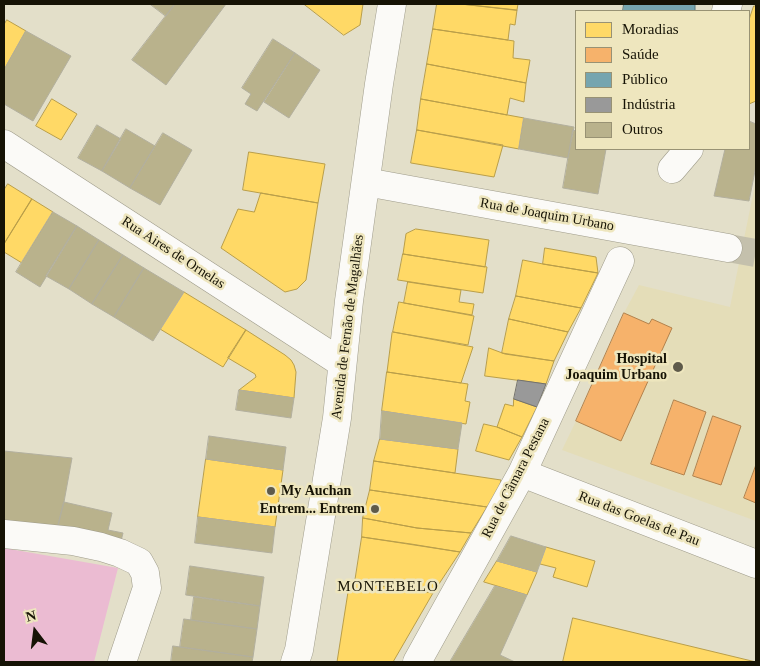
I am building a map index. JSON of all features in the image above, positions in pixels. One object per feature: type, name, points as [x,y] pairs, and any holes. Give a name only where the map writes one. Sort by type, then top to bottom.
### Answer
[{"type":"street","name":"Avenida de Fernão de Magalhães","points":[[299,658],[337,418],[349,301],[378,84],[392,4]]},
{"type":"street","name":"Rua Aires de Ornelas","points":[[4,144],[342,363]]},
{"type":"street","name":"Rua de Joaquim Urbano","points":[[366,182],[728,248]]},
{"type":"street","name":"Rua de Câmara Pestana","points":[[417,662],[522,473],[620,261]]},
{"type":"street","name":"Rua das Goelas de Pau","points":[[522,473],[756,564]]},
{"type":"street","points":[[4,534],[102,546],[139,562],[145,573],[147,588],[122,662]]},
{"type":"shaded area","name":"Hospital Joaquim Urbano","points":[[756,180],[756,521],[562,450],[624,313],[639,285],[730,307]]},
{"type":"shaded area","points":[[4,548],[118,568],[94,662],[4,662]]},
{"type":"building: Moradias","points":[[304,4],[363,4],[360,25],[344,35]]},
{"type":"building: Moradias","points":[[437,4],[461,4],[517,10],[515,25],[510,24],[508,40],[433,29]]},
{"type":"building: Moradias","points":[[461,4],[518,4],[517,10]]},
{"type":"building: Moradias","points":[[754,6],[756,6],[756,101],[750,104],[750,17]]},
{"type":"building: Moradias","points":[[7,20],[26,31],[4,70],[4,25]]},
{"type":"building: Moradias","points":[[433,29],[514,41],[513,58],[530,60],[526,83],[427,64]]},
{"type":"building: Moradias","points":[[427,64],[526,83],[524,102],[510,98],[507,115],[421,99]]},
{"type":"building: Moradias","points":[[52,99],[77,114],[61,140],[36,126]]},
{"type":"building: Moradias","points":[[421,99],[524,118],[519,149],[417,130]]},
{"type":"building: Moradias","points":[[417,130],[503,145],[494,177],[411,163]]},
{"type":"building: Moradias","points":[[249,152],[325,164],[318,203],[243,190]]},
{"type":"building: Moradias","points":[[8,184],[32,199],[4,244],[4,190]]},
{"type":"building: Moradias","points":[[261,193],[318,203],[306,280],[297,289],[285,292],[221,248],[238,209],[254,212]]},
{"type":"building: Moradias","points":[[32,199],[53,212],[22,263],[4,252],[4,244]]},
{"type":"building: Moradias","points":[[416,229],[489,240],[485,267],[403,254],[406,234]]},
{"type":"building: Moradias","points":[[545,248],[596,257],[598,273],[543,264]]},
{"type":"building: Moradias","points":[[403,254],[487,267],[483,293],[398,280]]},
{"type":"building: Moradias","points":[[523,260],[598,273],[581,308],[516,296]]},
{"type":"building: Moradias","points":[[408,282],[461,290],[459,302],[474,304],[472,315],[404,303]]},
{"type":"building: Moradias","points":[[184,292],[246,330],[223,367],[160,329]]},
{"type":"building: Moradias","points":[[516,296],[581,308],[568,332],[509,319]]},
{"type":"building: Moradias","points":[[399,302],[474,316],[468,345],[393,332]]},
{"type":"building: Moradias","points":[[509,319],[568,332],[554,361],[502,353]]},
{"type":"building: Moradias","points":[[246,330],[291,360],[296,372],[294,398],[239,390],[256,377],[255,374],[228,358]]},
{"type":"building: Moradias","points":[[393,332],[473,347],[461,383],[387,372]]},
{"type":"building: Moradias","points":[[489,348],[505,354],[554,361],[546,384],[485,376]]},
{"type":"building: Moradias","points":[[387,372],[468,384],[465,401],[470,402],[466,424],[382,411]]},
{"type":"building: Moradias","points":[[514,399],[537,407],[522,437],[497,427],[505,404],[513,406]]},
{"type":"building: Moradias","points":[[484,424],[522,437],[509,460],[476,451]]},
{"type":"building: Moradias","points":[[380,439],[458,449],[455,473],[374,461]]},
{"type":"building: Moradias","points":[[206,459],[283,470],[275,527],[198,517]]},
{"type":"building: Moradias","points":[[374,461],[501,480],[498,494],[487,507],[370,490]]},
{"type":"building: Moradias","points":[[370,490],[487,507],[471,533],[417,528],[363,518]]},
{"type":"building: Moradias","points":[[363,518],[417,528],[471,533],[460,552],[362,537]]},
{"type":"building: Moradias","points":[[362,537],[460,552],[433,593],[355,582]]},
{"type":"building: Moradias","points":[[546,547],[595,561],[587,587],[553,577],[556,568],[540,564]]},
{"type":"building: Moradias","points":[[497,561],[537,572],[527,595],[484,582]]},
{"type":"building: Moradias","points":[[355,582],[433,593],[393,662],[337,662],[348,592],[353,590]]},
{"type":"building: Moradias","points":[[573,618],[756,662],[563,662]]},
{"type":"building: Saúde","points":[[624,313],[649,324],[652,319],[672,328],[621,441],[576,421]]},
{"type":"building: Saúde","points":[[674,400],[706,412],[684,475],[651,464]]},
{"type":"building: Saúde","points":[[713,416],[741,426],[721,485],[693,476]]},
{"type":"building: Saúde","points":[[756,465],[756,503],[744,498]]},
{"type":"building: Público","points":[[624,4],[695,4],[695,10],[623,10]]},
{"type":"building: Indústria","points":[[518,380],[546,384],[537,407],[514,399]]},
{"type":"building: Outros","points":[[150,4],[175,4],[166,16]]},
{"type":"building: Outros","points":[[175,4],[226,4],[166,85],[132,60]]},
{"type":"building: Outros","points":[[26,31],[71,56],[33,121],[4,104],[4,70]]},
{"type":"building: Outros","points":[[273,39],[295,53],[257,111],[245,104],[251,94],[242,88]]},
{"type":"building: Outros","points":[[295,53],[320,70],[289,118],[264,102]]},
{"type":"building: Outros","points":[[524,118],[574,127],[568,158],[519,149]]},
{"type":"building: Outros","points":[[750,121],[756,124],[756,166],[749,201],[714,196],[725,150],[750,150]]},
{"type":"building: Outros","points":[[97,125],[121,139],[102,171],[78,158]]},
{"type":"building: Outros","points":[[126,129],[155,146],[130,188],[102,171]]},
{"type":"building: Outros","points":[[573,130],[575,131],[575,150],[606,150],[598,194],[563,188]]},
{"type":"building: Outros","points":[[163,133],[192,150],[160,205],[130,188]]},
{"type":"building: Outros","points":[[53,212],[77,226],[40,287],[16,272]]},
{"type":"building: Outros","points":[[77,226],[99,240],[69,289],[46,276]]},
{"type":"building: Outros","points":[[99,240],[123,255],[92,304],[69,289]]},
{"type":"building: Outros","points":[[123,255],[144,268],[114,317],[92,304]]},
{"type":"building: Outros","points":[[144,268],[184,292],[153,341],[114,317]]},
{"type":"building: Outros","points":[[239,390],[294,398],[291,418],[236,410]]},
{"type":"building: Outros","points":[[382,411],[462,423],[458,449],[380,439]]},
{"type":"building: Outros","points":[[209,436],[286,447],[283,470],[206,459]]},
{"type":"building: Outros","points":[[4,451],[72,458],[57,530],[4,525]]},
{"type":"building: Outros","points":[[64,502],[112,513],[108,530],[123,533],[120,545],[57,530]]},
{"type":"building: Outros","points":[[198,517],[275,527],[272,553],[195,543]]},
{"type":"building: Outros","points":[[511,536],[546,547],[537,572],[497,561]]},
{"type":"building: Outros","points":[[190,566],[264,577],[260,606],[186,595]]},
{"type":"building: Outros","points":[[495,586],[527,595],[500,655],[515,662],[450,662]]},
{"type":"building: Outros","points":[[194,597],[260,606],[257,629],[191,620]]},
{"type":"building: Outros","points":[[184,619],[257,629],[253,657],[180,647]]},
{"type":"building: Outros","points":[[173,646],[253,657],[252,662],[171,662]]},
{"type":"tunnel","points":[[728,248],[756,253]]},
{"type":"place","name":"Hospital Joaquim Urbano","points":[[678,367]]},
{"type":"place","name":"My Auchan","points":[[271,491]]},
{"type":"place","name":"Entrem... Entrem","points":[[375,509]]},
{"type":"district","name":"MONTEBELO","points":[[388,587]]}]
